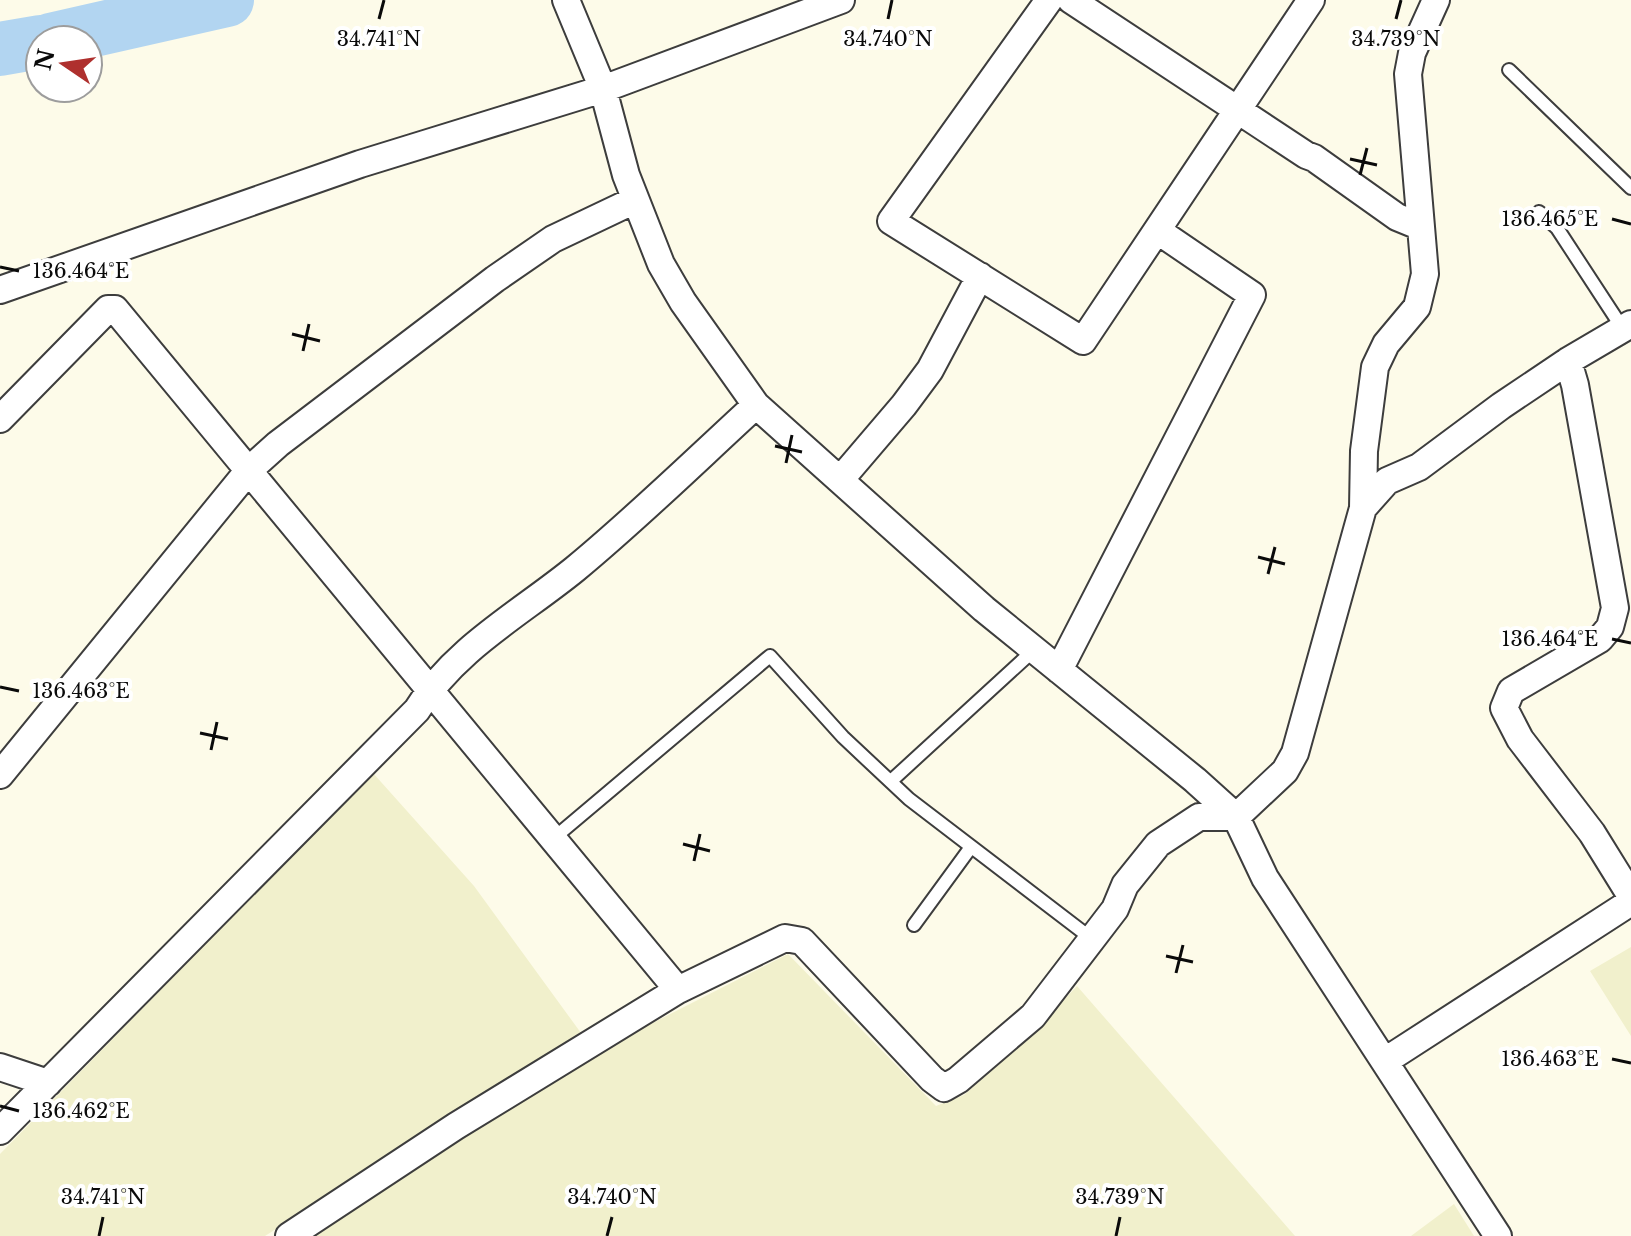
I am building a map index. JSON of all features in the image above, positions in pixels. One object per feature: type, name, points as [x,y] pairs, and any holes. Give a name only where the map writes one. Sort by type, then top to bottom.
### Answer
[{"type":"street","points":[[566,0],[600,80],[626,175],[661,264],[683,302],[756,405],[984,609],[1195,780],[1236,817],[1265,878],[1498,1236]]},
{"type":"street","points":[[0,290],[600,80],[841,0]]},
{"type":"street","points":[[1049,0],[891,221],[1083,341],[1311,0]]},
{"type":"street","points":[[1071,0],[1397,217],[1419,226]]},
{"type":"street","points":[[289,1236],[456,1126],[678,990],[785,938],[802,941],[944,1088],[958,1080],[1033,1016],[1115,909],[1125,885],[1158,844],[1199,817],[1236,817],[1285,771],[1295,753],[1363,508],[1364,451],[1375,367],[1386,344],[1417,307],[1425,274],[1409,62],[1436,0]]},
{"type":"street","points":[[0,775],[249,470],[278,444],[495,279],[553,239],[635,200]]},
{"type":"street","points":[[1059,670],[1252,295],[1158,231]]},
{"type":"street","points":[[840,480],[930,370],[980,276]]},
{"type":"street","points":[[0,419],[108,309],[115,309],[678,990]]},
{"type":"street","points":[[1363,508],[1387,481],[1419,467],[1568,361],[1627,326]]},
{"type":"street","points":[[1568,361],[1615,608],[1610,627],[1600,639],[1511,691],[1504,708],[1520,739],[1592,833],[1631,896]]},
{"type":"street","points":[[0,1131],[417,710],[430,688],[484,637],[574,570],[756,405]]},
{"type":"street","points":[[1385,1061],[1631,902]]},
{"type":"street","points":[[0,1067],[48,1083]]},
{"type":"lane","points":[[1509,70],[1631,188]]},
{"type":"lane","points":[[1539,212],[1557,228],[1627,326]]},
{"type":"lane","points":[[891,781],[1034,650]]},
{"type":"lane","points":[[554,838],[770,656],[843,737],[891,781],[971,847],[1092,939]]},
{"type":"lane","points":[[914,925],[971,847]]},
{"type":"green space","points":[[373,773],[474,886],[581,1033],[265,1236],[0,1236],[0,1154]]},
{"type":"green space","points":[[1631,947],[1631,1036],[1590,971]]},
{"type":"green space","points":[[788,954],[936,1106],[964,1095],[1027,1039],[1077,986],[1295,1236],[312,1236],[578,1061]]},
{"type":"green space","points":[[1454,1204],[1474,1236],[1411,1236]]},
{"type":"waterway","points":[[104,28],[227,0]]},
{"type":"waterway","points":[[0,49],[24,45]]}]
